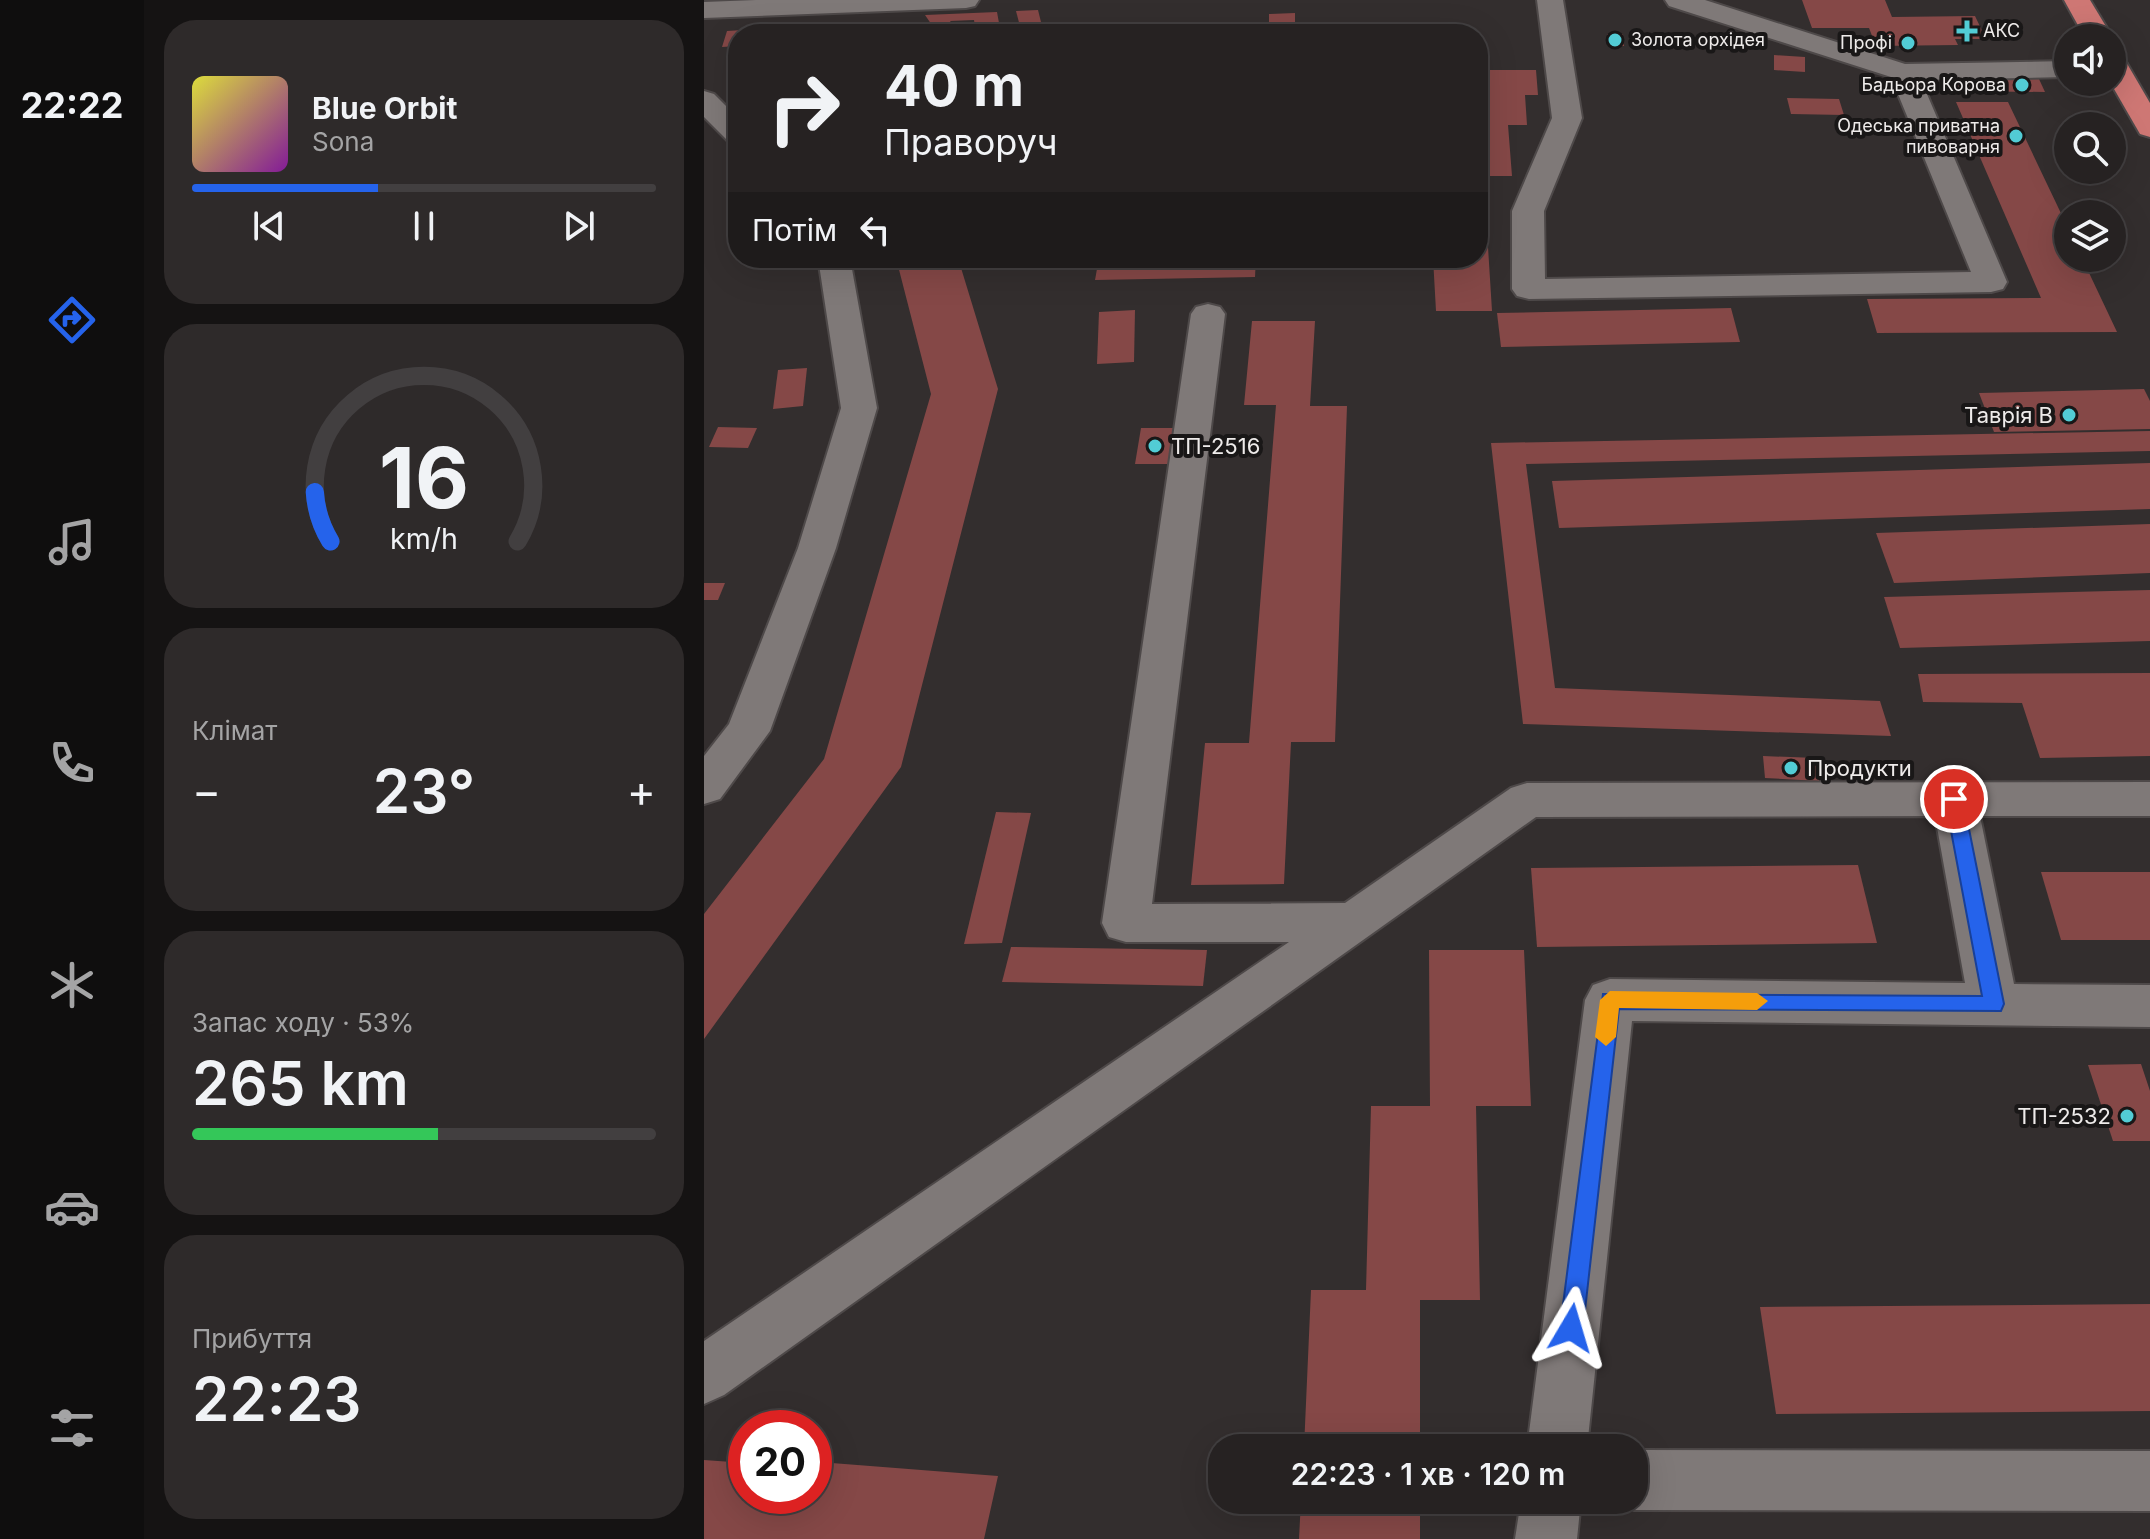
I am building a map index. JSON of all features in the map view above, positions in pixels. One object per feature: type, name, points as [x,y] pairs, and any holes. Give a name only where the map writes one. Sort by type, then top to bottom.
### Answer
[{"type":"highway","points":[[2077,0],[2091,24]]},
{"type":"highway","points":[[2126,88],[2150,128]]},
{"type":"lane","points":[[706,14],[966,0]]},
{"type":"lane","points":[[1550,0],[1567,118],[1528,211],[1529,289],[1991,282],[1903,72]]},
{"type":"lane","points":[[1678,0],[1903,72],[2054,69]]},
{"type":"lane","points":[[704,100],[728,125]]},
{"type":"lane","points":[[704,787],[748,731],[817,548],[859,408],[836,268]]},
{"type":"lane","points":[[1208,314],[1126,923],[1354,922]]},
{"type":"lane","points":[[1954,799],[1994,1004]]},
{"type":"lane","points":[[704,1375],[1527,800],[2150,799]]},
{"type":"lane","points":[[1559,1434],[1610,1000],[2150,1006]]},
{"type":"lane","points":[[1648,1480],[2150,1481]]},
{"type":"lane","points":[[1546,1539],[1549,1514]]},
{"type":"building","points":[[1802,0],[1885,0],[1892,17],[1975,16],[1986,39],[1955,39],[1958,45],[1876,46],[1869,28],[1812,28]]},
{"type":"building","points":[[1038,10],[1042,24],[1019,24],[1016,11]]},
{"type":"building","points":[[997,12],[999,24],[975,24],[974,20],[931,24],[925,15]]},
{"type":"building","points":[[1295,13],[1295,24],[1269,24],[1269,14]]},
{"type":"building","points":[[727,31],[728,47],[722,47]]},
{"type":"building","points":[[1607,34],[1623,34],[1624,46],[1609,46]]},
{"type":"building","points":[[1774,55],[1805,57],[1805,72],[1774,70]]},
{"type":"building","points":[[1488,70],[1536,70],[1538,95],[1525,95],[1527,125],[1508,125],[1512,176],[1488,176]]},
{"type":"building","points":[[1951,78],[2039,79],[2045,92],[1956,91]]},
{"type":"building","points":[[1787,98],[1839,99],[1844,115],[1791,114]]},
{"type":"building","points":[[1956,102],[2008,102],[2055,200],[2054,272],[2089,272],[2117,332],[1877,333],[1867,299],[2041,298]]},
{"type":"building","points":[[1488,247],[1492,311],[1436,311],[1434,268],[1488,268]]},
{"type":"building","points":[[899,268],[961,268],[998,389],[901,767],[704,1039],[704,914],[824,759],[931,394]]},
{"type":"building","points":[[1097,268],[1255,268],[1255,277],[1095,280]]},
{"type":"building","points":[[1731,308],[1740,342],[1501,347],[1497,313]]},
{"type":"building","points":[[1135,310],[1134,362],[1097,364],[1099,312]]},
{"type":"building","points":[[1252,321],[1315,321],[1310,406],[1347,406],[1335,742],[1291,742],[1284,884],[1191,885],[1205,743],[1249,743],[1276,405],[1244,405]]},
{"type":"building","points":[[807,368],[803,406],[773,409],[778,370]]},
{"type":"building","name":"Таврія В","points":[[2144,389],[2150,401],[2150,429],[1994,432],[1979,393]]},
{"type":"building","points":[[718,427],[757,428],[748,448],[709,447]]},
{"type":"building","name":"ТП-2516","points":[[1141,428],[1173,428],[1168,464],[1135,464]]},
{"type":"building","points":[[2150,431],[2150,451],[1526,464],[1555,688],[1880,701],[1891,736],[1523,724],[1491,443]]},
{"type":"building","points":[[2150,463],[2150,509],[1559,528],[1552,481]]},
{"type":"building","points":[[2150,524],[2150,573],[1894,583],[1876,533]]},
{"type":"building","points":[[704,583],[725,583],[718,600],[704,600]]},
{"type":"building","points":[[2150,590],[2150,641],[1900,648],[1884,597]]},
{"type":"building","points":[[2150,673],[2150,756],[2040,758],[2022,703],[1923,702],[1918,674]]},
{"type":"building","name":"Продукти","points":[[1763,756],[1816,758],[1819,781],[1765,778]]},
{"type":"building","points":[[996,812],[1031,813],[1002,943],[964,944]]},
{"type":"building","points":[[1858,865],[1877,943],[1537,947],[1531,868]]},
{"type":"building","points":[[2041,872],[2150,872],[2150,940],[2061,940]]},
{"type":"building","points":[[1011,947],[1207,950],[1203,986],[1002,982]]},
{"type":"building","points":[[1429,950],[1524,950],[1531,1106],[1476,1106],[1480,1300],[1420,1300],[1420,1434],[1305,1434],[1311,1290],[1366,1290],[1371,1106],[1430,1106]]},
{"type":"building","name":"ТП-2532","points":[[2141,1064],[2150,1091],[2150,1141],[2113,1141],[2088,1065]]},
{"type":"building","points":[[2150,1304],[2150,1411],[1776,1414],[1760,1307]]},
{"type":"building","points":[[704,1460],[728,1462],[728,1514],[832,1514],[832,1463],[998,1476],[984,1539],[704,1539]]},
{"type":"building","points":[[1300,1514],[1420,1514],[1420,1539],[1299,1539]]},
{"type":"slow traffic","points":[[1606,1037],[1610,1000],[1757,1001]]},
{"type":"place","name":"АКС","points":[[1967,31]]},
{"type":"place","name":"Золота орхідея","points":[[1615,40]]},
{"type":"place","name":"Профі","points":[[1908,43]]},
{"type":"place","name":"Бадьора Корова","points":[[2022,85]]},
{"type":"place","name":"Одеська приватна пивоварня","points":[[2016,136]]},
{"type":"place","name":"Таврія В","points":[[2069,415]]},
{"type":"place","name":"ТП-2516","points":[[1155,446]]},
{"type":"place","name":"Продукти","points":[[1791,768]]},
{"type":"place","name":"ТП-2532","points":[[2127,1116]]},
{"type":"route","points":[[1571,1328],[1610,1000],[1994,1004],[1954,799]]}]
